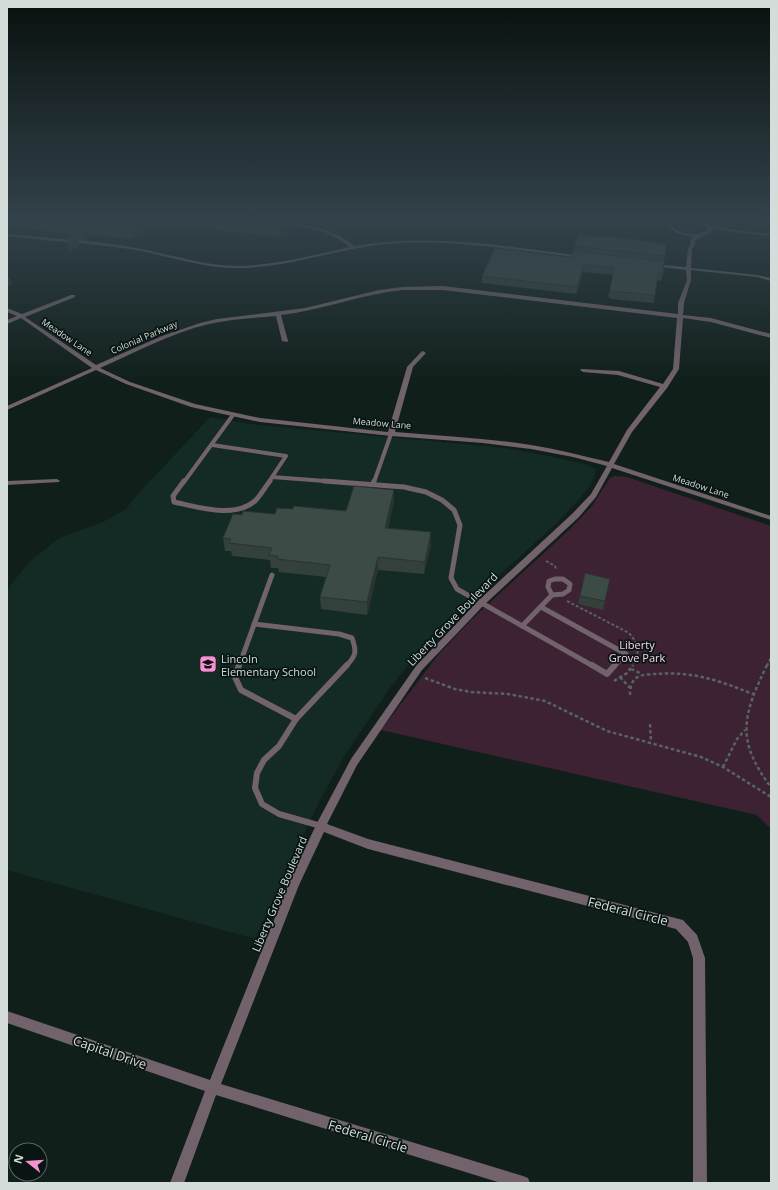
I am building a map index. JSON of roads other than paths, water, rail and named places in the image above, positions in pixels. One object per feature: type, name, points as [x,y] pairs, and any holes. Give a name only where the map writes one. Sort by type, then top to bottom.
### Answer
[{"type":"street","name":"Liberty Grove Boulevard","points":[[177,1183],[213,1087],[294,884],[321,826],[354,762],[415,674],[481,603],[576,515],[594,495],[638,418],[665,387],[676,369],[681,303],[689,280],[688,274]]},
{"type":"street","points":[[736,274],[758,276],[771,280]]},
{"type":"street","name":"Colonial Parkway","points":[[7,408],[164,337],[184,330],[224,320],[324,307],[378,292],[418,287],[466,290],[711,320],[771,336]]},
{"type":"street","points":[[7,322],[73,296]]},
{"type":"street","name":"Meadow Lane","points":[[7,310],[21,316],[96,368],[128,383],[193,406],[233,415],[281,422],[391,434],[482,441],[531,447],[573,455],[611,465],[771,518]]},
{"type":"street","points":[[278,314],[285,341]]},
{"type":"street","points":[[391,434],[410,367],[423,353]]},
{"type":"street","points":[[584,370],[618,373],[665,387]]},
{"type":"street","points":[[7,483],[57,481]]},
{"type":"street","name":"Federal Circle","points":[[321,826],[368,844],[680,924],[693,939],[699,958],[700,1183]]},
{"type":"street","name":"Capital Drive","points":[[7,1017],[213,1087]]},
{"type":"street","name":"Federal Circle","points":[[213,1087],[238,1096],[523,1183]]},
{"type":"lane","points":[[212,444],[286,456],[255,501],[244,507],[229,510],[212,510],[174,502],[173,496],[233,415]]},
{"type":"lane","points":[[373,484],[391,434]]},
{"type":"lane","points":[[272,477],[404,487],[426,492],[442,500],[454,510],[460,525],[451,578],[457,589],[607,674],[626,654],[541,607]]},
{"type":"lane","points":[[272,575],[235,677],[240,690],[296,719]]},
{"type":"lane","points":[[522,626],[552,595],[563,594],[569,590],[570,584],[565,580],[556,578],[549,581],[548,587],[552,595]]},
{"type":"lane","points":[[254,624],[339,634],[352,638],[356,649],[353,659],[296,719],[279,746],[264,760],[257,772],[256,788],[262,804],[279,814],[321,826]]},
{"type":"place","name":"Lincoln Elementary School","points":[[208,664]]},
{"type":"park label","name":"Liberty Grove Park","points":[[637,650]]}]
